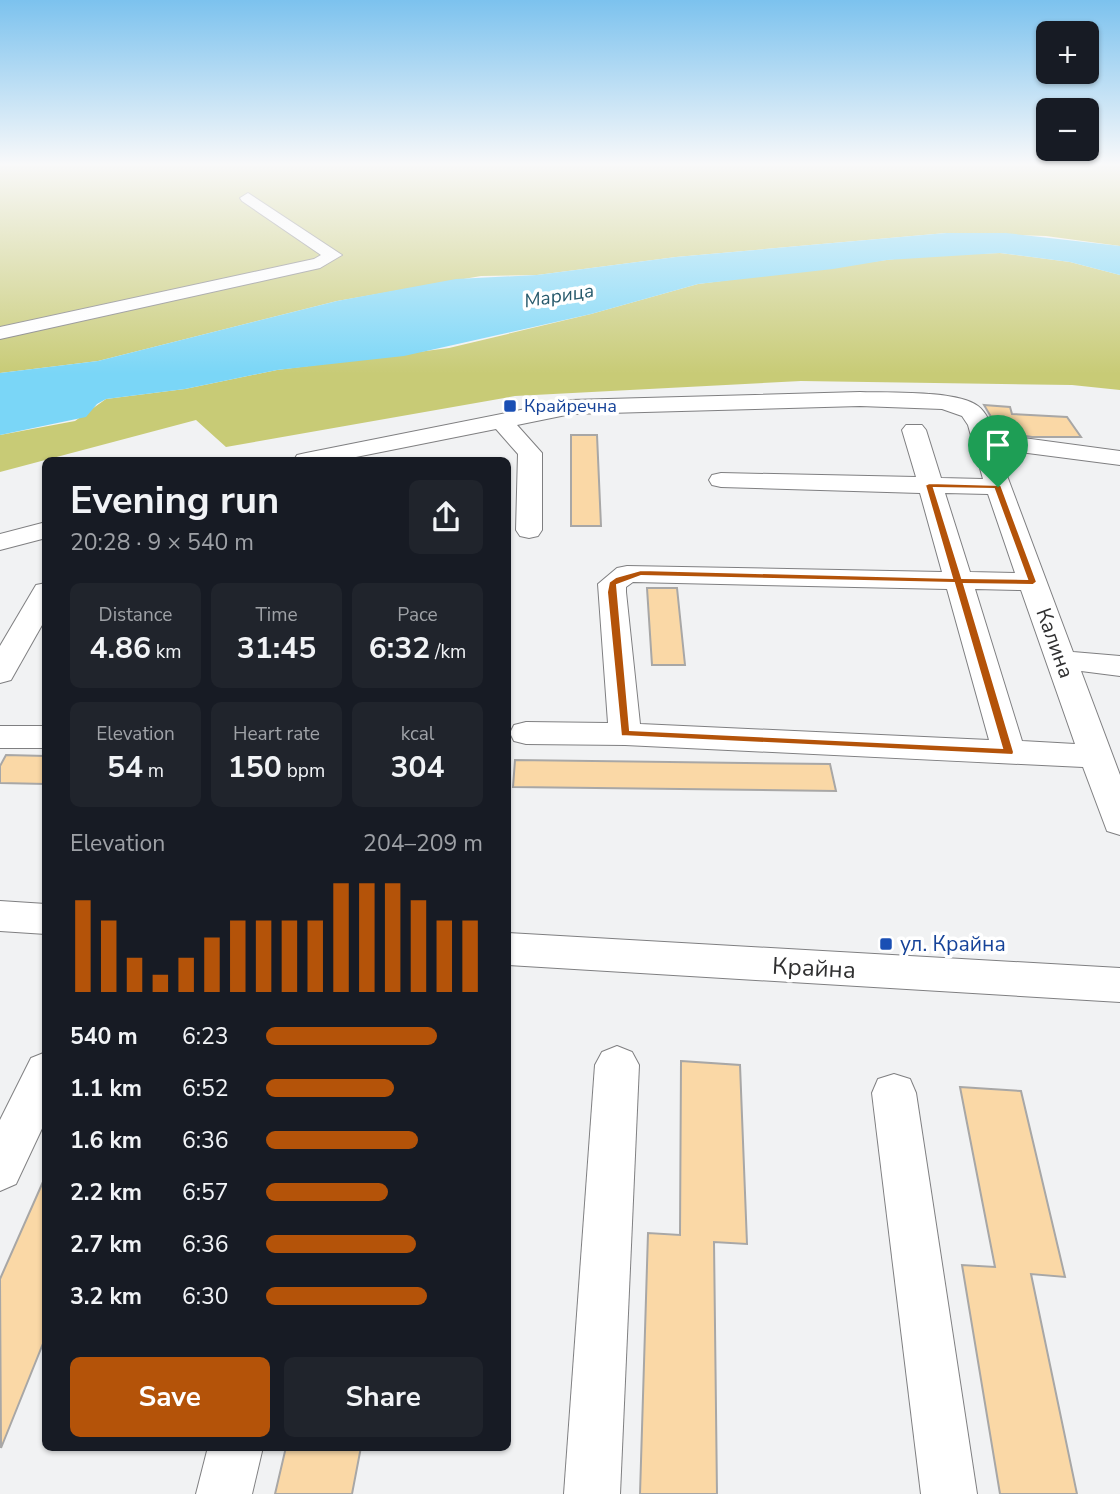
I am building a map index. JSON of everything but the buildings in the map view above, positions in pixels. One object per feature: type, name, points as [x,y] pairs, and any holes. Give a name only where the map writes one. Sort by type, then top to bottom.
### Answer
[{"type":"street","points":[[0,333],[320,263],[333,255],[301,234]]},
{"type":"street","name":"Калина","points":[[500,420],[571,407],[860,398],[945,402],[970,411],[980,425],[998,487],[1119,815]]},
{"type":"street","points":[[321,457],[500,420],[530,453],[529,530]]},
{"type":"street","points":[[914,429],[1009,752]]},
{"type":"street","points":[[983,440],[1120,458]]},
{"type":"street","points":[[721,481],[998,487]]},
{"type":"street","points":[[0,542],[42,531]]},
{"type":"street","points":[[625,734],[612,584],[627,575],[1033,582]]},
{"type":"street","points":[[0,673],[42,598]]},
{"type":"street","points":[[1061,660],[1120,666]]},
{"type":"street","points":[[526,733],[625,734],[1096,756]]},
{"type":"street","points":[[0,737],[42,737]]},
{"type":"street","points":[[0,916],[42,919]]},
{"type":"street","name":"Крайна","points":[[511,950],[1120,985]]},
{"type":"street","points":[[592,1494],[617,1065]]},
{"type":"street","points":[[0,1170],[42,1080]]},
{"type":"street","points":[[894,1093],[948,1494]]},
{"type":"street","points":[[224,1494],[235,1451]]},
{"type":"green space","points":[[0,234],[938,234],[676,257],[537,275],[481,276],[337,301],[98,361],[0,373]]},
{"type":"green space","points":[[970,234],[1120,234],[1120,246],[1046,236]]},
{"type":"green space","points":[[1000,253],[1070,262],[1120,275],[1120,390],[1072,385],[801,381],[515,396],[226,447],[196,420],[57,457],[42,457],[42,461],[0,472],[0,435],[75,421],[106,399],[185,389],[277,370],[449,348],[591,314],[698,284],[918,256]]},
{"type":"water","name":"Марица","points":[[938,234],[1012,234],[1120,246],[1120,275],[1070,262],[1000,253],[887,260],[833,269],[698,284],[591,314],[404,356],[277,370],[185,389],[106,399],[97,404],[86,417],[0,435],[0,373],[98,361],[337,301],[456,279],[537,275],[676,257]]},
{"type":"place","name":"Крайречна","points":[[510,406]]},
{"type":"place","name":"ул. Крайна","points":[[886,944]]},
{"type":"route","points":[[998,487],[929,485],[958,581],[641,573],[627,575],[612,584],[625,734],[1009,752],[958,581],[1033,582],[998,487]]}]
